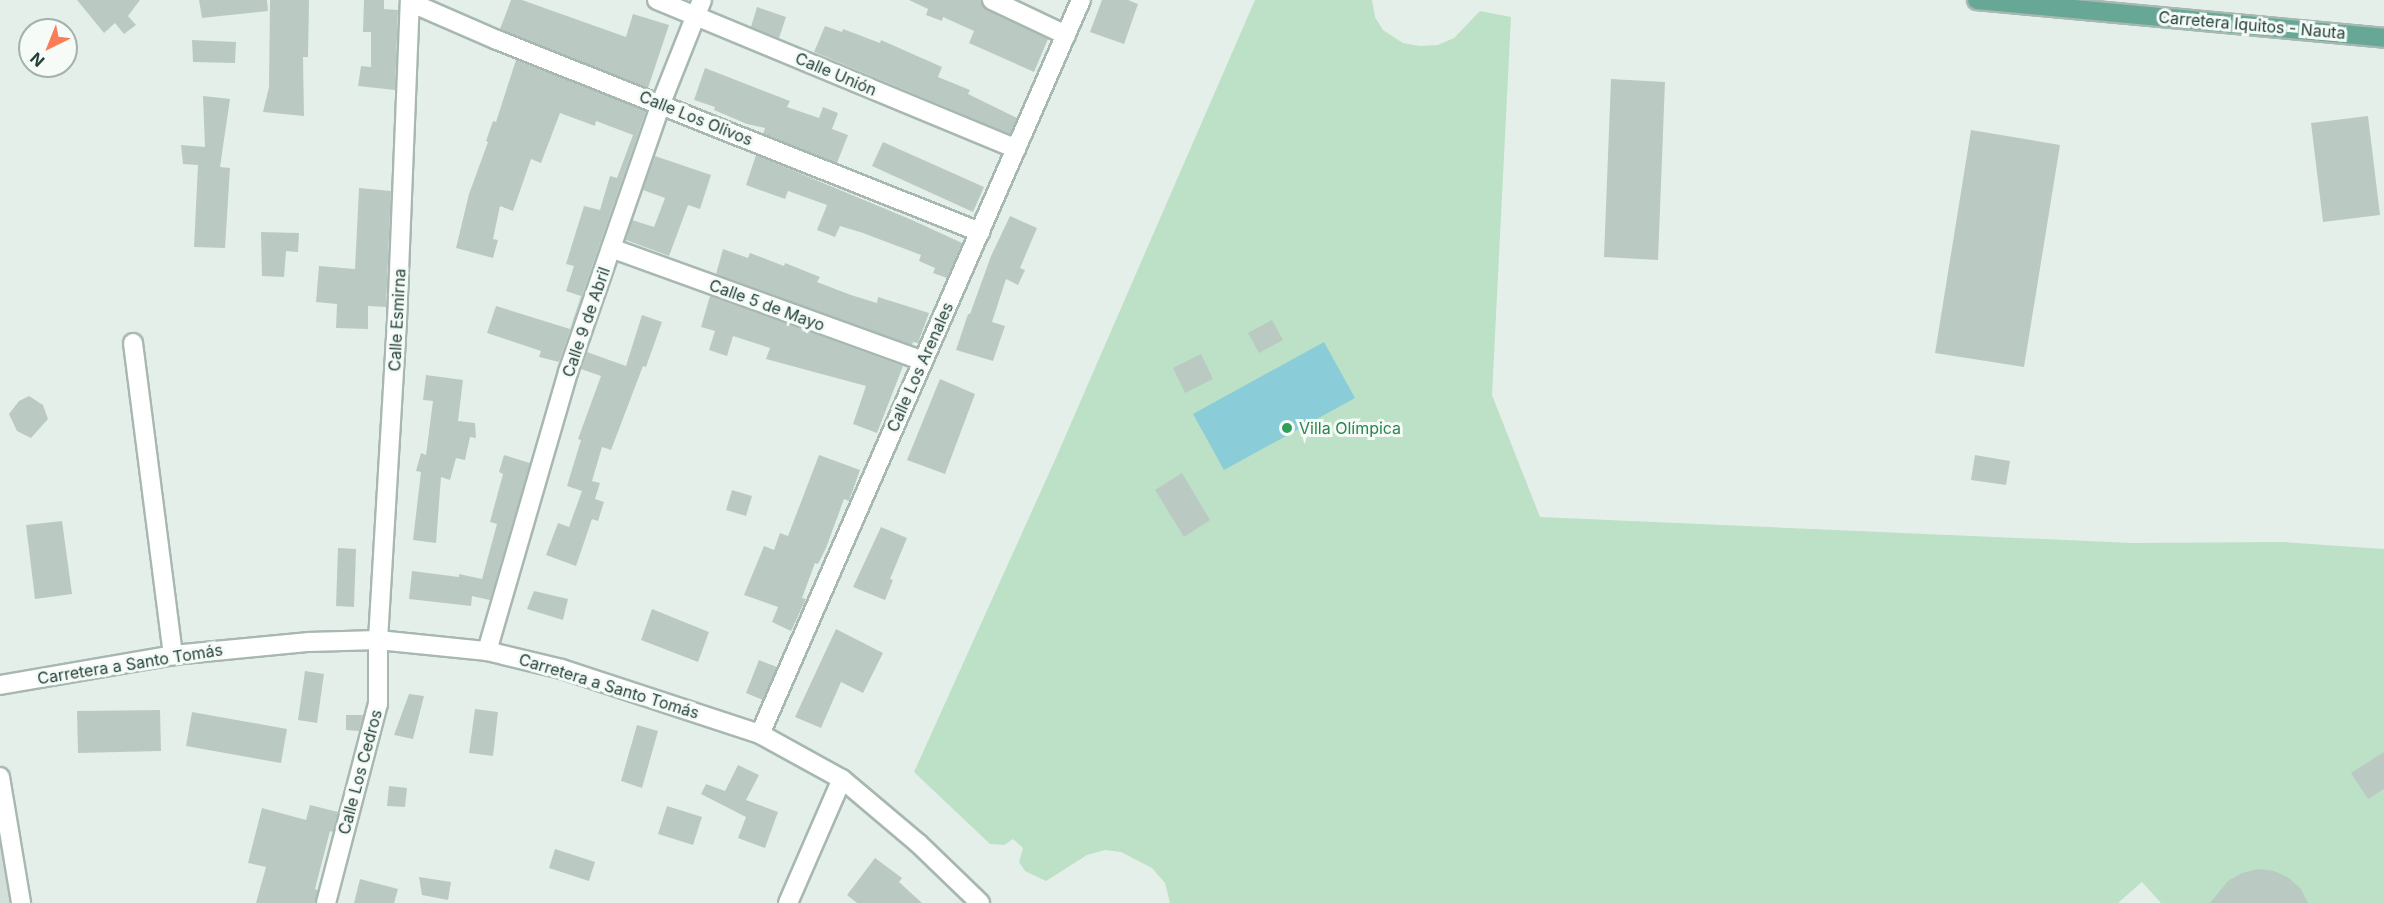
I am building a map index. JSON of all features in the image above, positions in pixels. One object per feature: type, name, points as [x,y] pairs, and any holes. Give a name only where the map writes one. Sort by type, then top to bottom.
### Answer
[{"type":"main road","name":"Carretera Iquitos - Nauta","points":[[1977,0],[2384,38]]},
{"type":"street","name":"Calle Unión","points":[[657,0],[699,8],[1016,148]]},
{"type":"street","points":[[992,0],[1066,35]]},
{"type":"street","name":"Calle Los Arenales","points":[[760,734],[1081,0]]},
{"type":"street","name":"Calle Los Olivos","points":[[411,2],[497,40],[980,231]]},
{"type":"street","name":"Calle Esmirna","points":[[378,640],[398,321],[411,2]]},
{"type":"street","name":"Calle 9 de Abril","points":[[487,651],[568,372],[661,103],[699,8]]},
{"type":"street","name":"Calle 5 de Mayo","points":[[611,248],[923,361]]},
{"type":"street","points":[[133,343],[173,655]]},
{"type":"street","name":"Carretera a Santo Tomás","points":[[0,685],[173,655],[309,642],[378,640],[487,651],[562,669],[760,734],[842,779],[919,844],[980,903]]},
{"type":"street","name":"Calle Los Cedros","points":[[326,903],[378,704],[378,640]]},
{"type":"street","points":[[0,777],[21,903]]},
{"type":"street","points":[[788,903],[842,779]]},
{"type":"shaded area","points":[[0,844],[11,903],[0,903]]},
{"type":"green space","name":"Villa Olímpica","points":[[1255,0],[1372,0],[1375,17],[1383,30],[1403,43],[1420,46],[1438,45],[1454,38],[1480,11],[1511,17],[1492,395],[1540,517],[2132,543],[2283,542],[2384,549],[2384,903],[2161,903],[2142,882],[2118,903],[1170,903],[1165,883],[1152,868],[1121,852],[1105,850],[1087,855],[1046,881],[1025,871],[1019,862],[1023,848],[1013,839],[1004,845],[990,844],[914,772],[1055,460]]},
{"type":"water","points":[[1324,342],[1355,398],[1224,470],[1193,414]]},
{"type":"building","points":[[77,0],[140,0],[128,16],[136,25],[124,34],[115,23],[104,33]]},
{"type":"building","points":[[199,0],[267,0],[268,11],[202,18]]},
{"type":"building","points":[[270,0],[309,0],[308,57],[303,57],[304,116],[263,112],[269,87]]},
{"type":"building","points":[[364,0],[384,0],[384,9],[398,10],[395,90],[358,86],[361,66],[371,67],[371,32],[363,32]]},
{"type":"building","points":[[511,0],[522,0],[626,37],[633,14],[669,25],[648,88],[500,29]]},
{"type":"building","points":[[909,0],[981,0],[987,10],[1048,39],[1034,72],[969,43],[974,31],[943,17],[942,21],[926,15],[928,9]]},
{"type":"building","points":[[1102,0],[1128,0],[1138,4],[1124,44],[1090,32]]},
{"type":"building","points":[[757,7],[786,17],[779,38],[751,27]]},
{"type":"building","points":[[825,26],[842,32],[843,29],[880,43],[881,40],[942,67],[938,77],[970,90],[968,94],[1017,118],[1010,134],[814,52]]},
{"type":"building","points":[[192,40],[236,42],[235,63],[193,62]]},
{"type":"building","points":[[516,60],[646,111],[559,362],[539,357],[541,351],[487,333],[496,306],[570,329],[581,296],[566,291],[574,266],[566,264],[584,206],[600,210],[610,176],[617,178],[633,135],[596,121],[595,126],[560,113],[541,163],[531,159],[513,211],[500,206],[493,239],[498,240],[493,258],[456,248],[469,194]]},
{"type":"building","points":[[705,68],[790,101],[787,107],[819,118],[823,107],[838,113],[832,129],[848,135],[837,163],[763,134],[765,128],[747,124],[714,110],[715,107],[694,100]]},
{"type":"building","points":[[1611,79],[1665,82],[1658,260],[1604,257]]},
{"type":"building","points":[[203,96],[230,99],[220,167],[230,168],[225,248],[194,247],[198,165],[183,164],[181,145],[205,147]]},
{"type":"building","points":[[2368,116],[2380,215],[2323,222],[2311,123]]},
{"type":"building","points":[[1971,130],[2060,145],[2024,367],[1935,353]]},
{"type":"building","points":[[883,142],[984,187],[973,212],[872,166]]},
{"type":"building","points":[[756,155],[962,243],[947,278],[933,273],[935,268],[919,261],[921,255],[863,233],[840,226],[835,237],[817,230],[827,205],[788,191],[785,199],[746,185]]},
{"type":"building","points":[[655,156],[711,175],[700,209],[688,205],[669,256],[626,240],[632,220],[654,227],[665,198],[643,190]]},
{"type":"building","points":[[359,188],[391,191],[386,307],[368,306],[368,329],[336,328],[337,304],[316,302],[319,266],[355,269]]},
{"type":"building","points":[[1010,216],[1037,228],[1020,268],[1025,270],[1018,285],[1006,279],[992,322],[1005,326],[993,361],[956,350],[991,256]]},
{"type":"building","points":[[261,232],[299,233],[298,252],[286,251],[284,277],[262,276]]},
{"type":"building","points":[[723,249],[748,258],[750,253],[784,266],[785,263],[820,277],[817,282],[851,295],[877,303],[878,297],[929,313],[918,343],[913,342],[912,345],[716,274]]},
{"type":"building","points":[[710,296],[903,366],[877,433],[853,424],[866,386],[766,359],[770,348],[733,336],[727,356],[709,350],[715,331],[701,327]]},
{"type":"building","points":[[642,315],[662,322],[611,450],[602,447],[592,481],[600,483],[595,499],[604,502],[598,521],[592,519],[576,566],[546,555],[558,523],[569,527],[582,491],[567,486],[581,440],[578,439],[601,376],[581,369],[587,352],[626,366]]},
{"type":"building","points":[[1272,320],[1283,340],[1259,353],[1248,333]]},
{"type":"building","points":[[1201,354],[1213,379],[1185,393],[1173,368]]},
{"type":"building","points":[[426,375],[463,380],[458,421],[475,423],[476,438],[470,437],[465,460],[456,458],[450,480],[441,477],[436,543],[413,540],[421,472],[416,471],[421,453],[426,455],[433,401],[423,400]]},
{"type":"building","points":[[940,379],[975,394],[945,474],[907,460]]},
{"type":"building","points":[[29,396],[43,405],[48,419],[31,438],[17,431],[9,414],[19,401]]},
{"type":"building","points":[[504,455],[530,463],[490,600],[472,596],[471,606],[409,599],[412,571],[459,577],[459,574],[482,579],[497,524],[490,522],[503,474],[499,472]]},
{"type":"building","points":[[819,455],[860,470],[849,501],[844,499],[826,548],[818,564],[815,563],[802,598],[806,599],[791,631],[772,622],[778,607],[744,595],[764,546],[774,550],[780,533],[788,536]]},
{"type":"building","points":[[1975,455],[2010,461],[2006,485],[1971,480]]},
{"type":"building","points":[[1182,473],[1210,520],[1184,537],[1155,490]]},
{"type":"building","points":[[732,490],[752,496],[746,516],[726,510]]},
{"type":"building","points":[[62,521],[72,594],[35,599],[26,525]]},
{"type":"building","points":[[881,527],[907,538],[890,579],[893,580],[885,600],[853,587]]},
{"type":"building","points":[[338,548],[356,549],[354,607],[336,606]]},
{"type":"building","points":[[534,591],[568,599],[563,620],[527,609]]},
{"type":"building","points":[[652,609],[709,632],[698,662],[641,640]]},
{"type":"building","points":[[836,629],[883,653],[863,693],[841,682],[821,728],[795,717]]},
{"type":"building","points":[[759,660],[777,667],[763,700],[746,693]]},
{"type":"building","points":[[305,671],[324,674],[317,723],[298,720]]},
{"type":"building","points":[[409,694],[424,696],[413,739],[394,735]]},
{"type":"building","points":[[475,709],[498,712],[493,756],[469,753]]},
{"type":"building","points":[[160,710],[161,751],[78,753],[77,711]]},
{"type":"building","points":[[192,712],[287,729],[281,763],[186,746]]},
{"type":"building","points":[[346,715],[363,715],[359,731],[346,730]]},
{"type":"building","points":[[637,725],[658,731],[642,788],[621,781]]},
{"type":"building","points":[[2384,752],[2384,789],[2368,799],[2351,773]]},
{"type":"building","points":[[738,765],[759,775],[746,800],[778,812],[765,848],[738,838],[746,817],[701,794],[706,784],[725,791]]},
{"type":"building","points":[[389,786],[407,788],[405,807],[387,806]]},
{"type":"building","points":[[310,805],[338,812],[333,832],[330,831],[315,889],[318,890],[315,903],[256,903],[266,867],[248,863],[262,808],[306,820]]},
{"type":"building","points":[[667,806],[702,817],[693,845],[658,834]]},
{"type":"building","points":[[555,849],[595,862],[589,881],[549,868]]},
{"type":"building","points":[[875,858],[902,878],[899,882],[922,903],[857,903],[847,895]]},
{"type":"building","points":[[2258,869],[2274,871],[2289,878],[2301,889],[2308,903],[2210,903],[2228,881],[2242,873]]},
{"type":"building","points":[[419,877],[451,882],[448,900],[422,895]]},
{"type":"building","points":[[360,879],[398,889],[394,903],[354,903]]},
{"type":"place","name":"Villa Olímpica","points":[[1287,428]]}]
